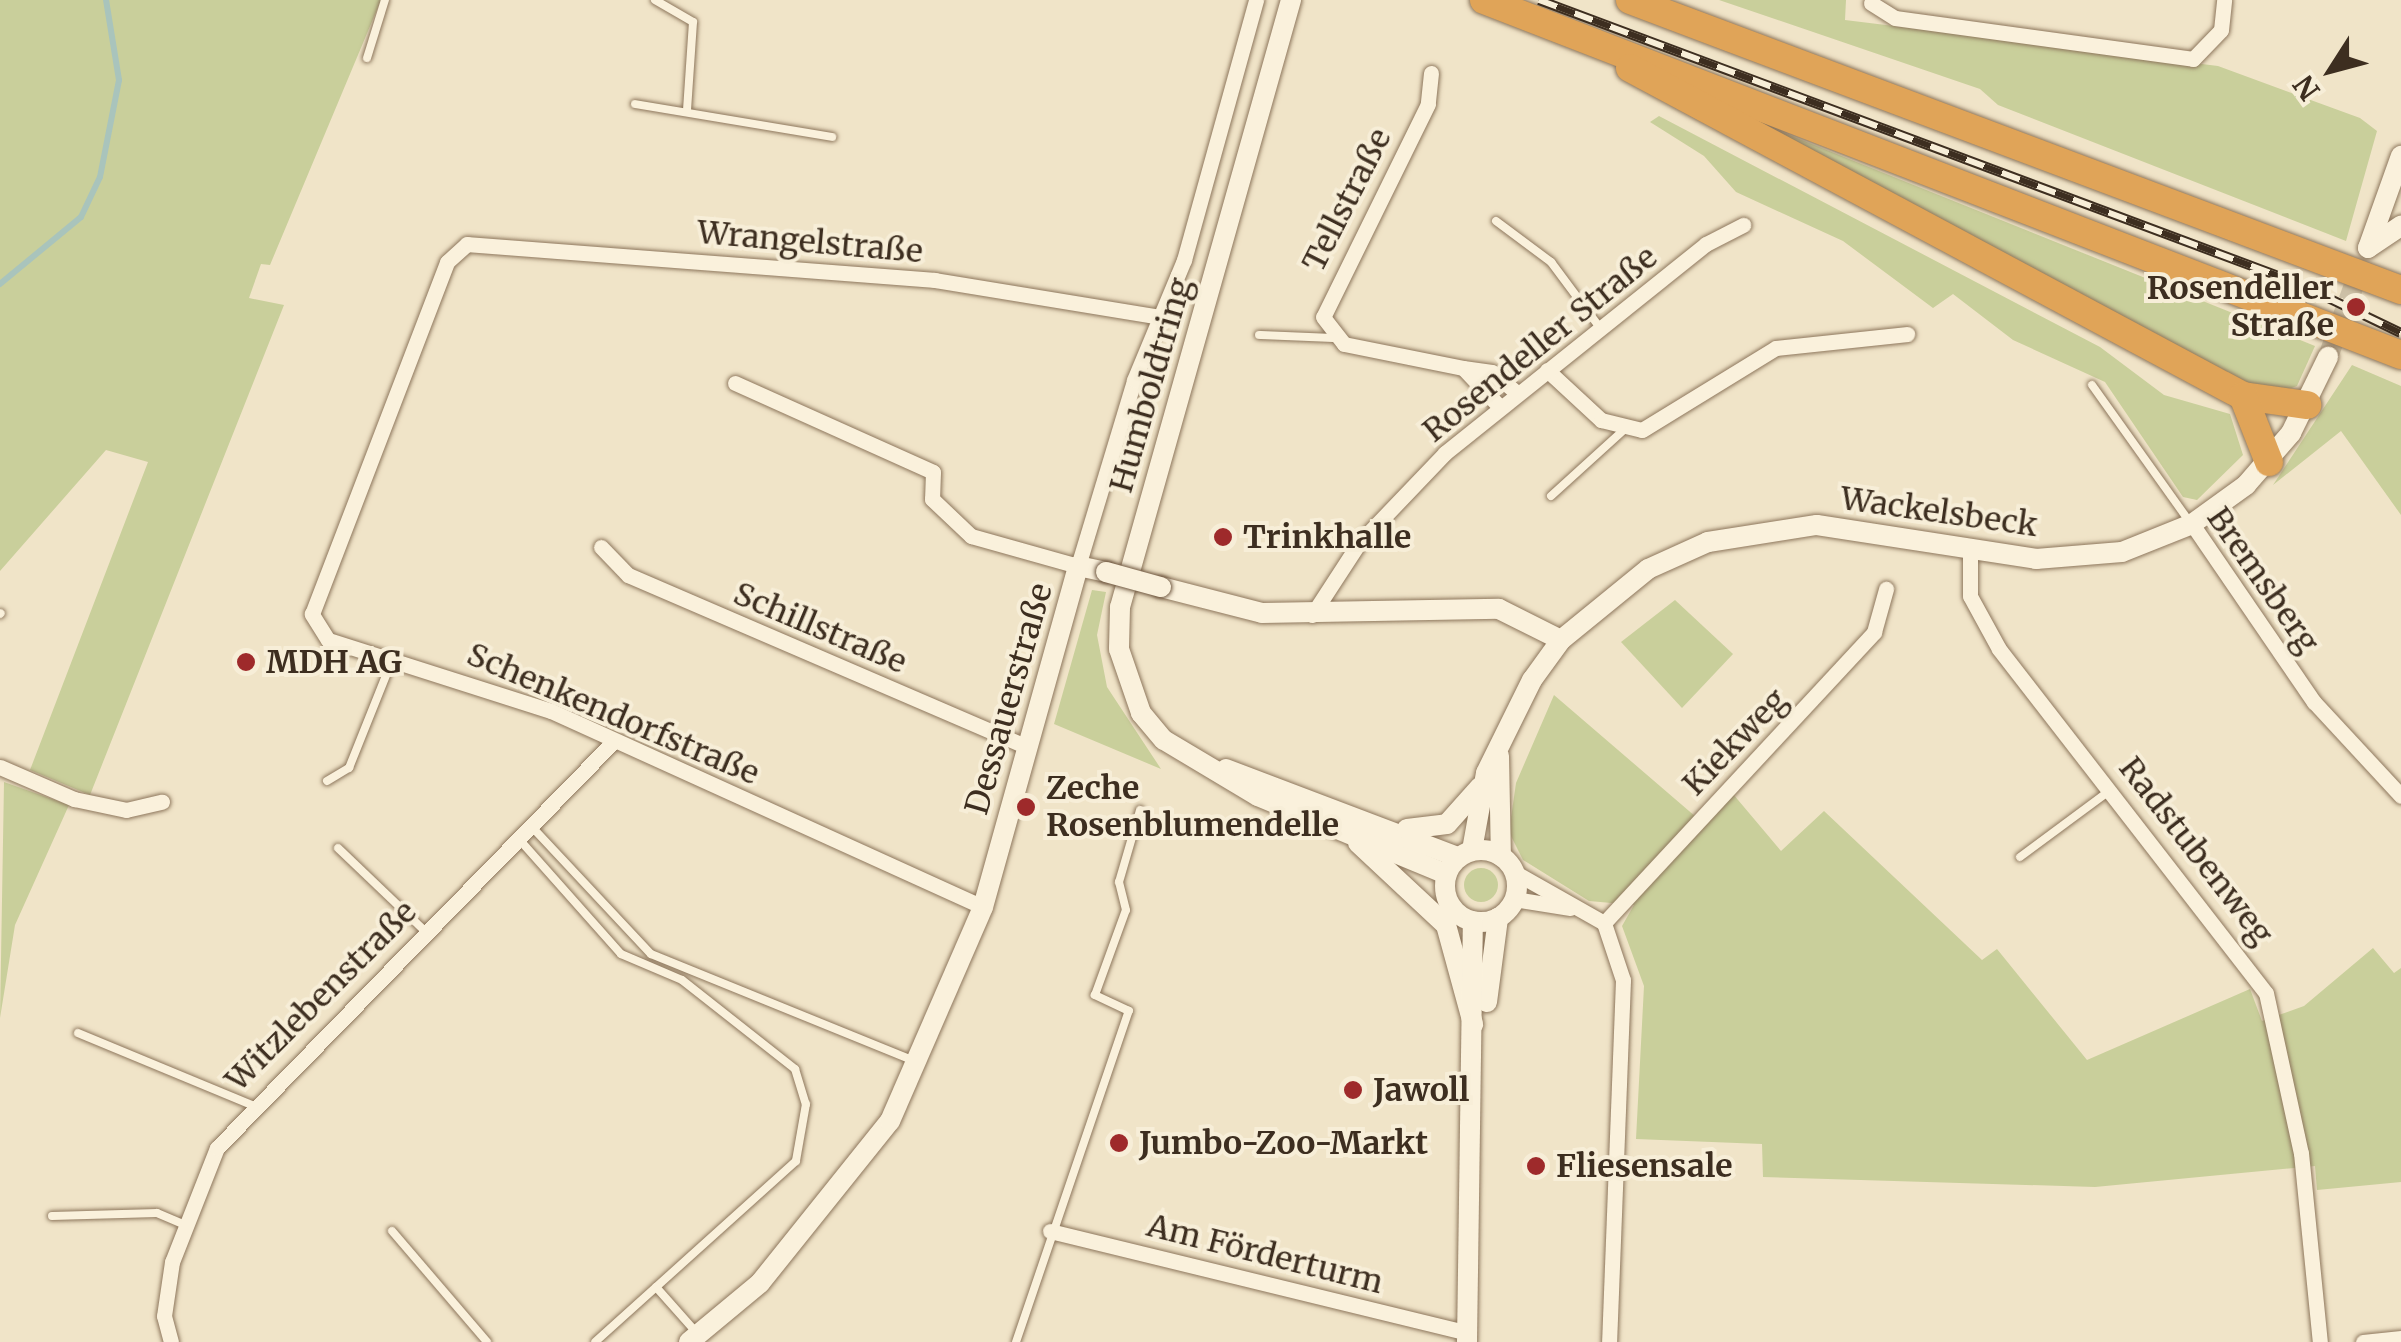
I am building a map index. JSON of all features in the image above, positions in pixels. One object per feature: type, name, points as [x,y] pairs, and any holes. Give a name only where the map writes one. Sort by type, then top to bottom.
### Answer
[{"type":"highway","points":[[1484,0],[2401,354]]},
{"type":"highway","points":[[1630,0],[2401,290]]},
{"type":"highway","points":[[1596,44],[1668,95],[2243,396],[2307,406]]},
{"type":"highway","points":[[2243,396],[2268,462]]},
{"type":"street","name":"Dessauerstraße","points":[[694,1338],[760,1283],[860,1168],[919,1063],[983,907],[1078,566],[1160,317],[1184,260],[1256,0]]},
{"type":"street","name":"Humboldtring","points":[[1291,0],[1120,606],[1120,649],[1142,713],[1200,762],[1340,831],[1459,861]]},
{"type":"street","points":[[1871,3],[1896,18],[2193,59],[2221,30],[2224,0]]},
{"type":"street","name":"Tellstraße","points":[[1335,338],[1323,307],[1428,104],[1431,73]]},
{"type":"street","points":[[2401,156],[2397,179],[2368,248],[2401,226]]},
{"type":"street","name":"Rosendeller Straße","points":[[1312,615],[1359,543],[1498,405],[1743,225]]},
{"type":"street","name":"Wrangelstraße","points":[[455,252],[503,246],[917,279],[1160,317]]},
{"type":"street","name":"Schenkendorfstraße","points":[[455,252],[312,614],[328,640],[552,710],[612,742],[983,907]]},
{"type":"street","points":[[1547,370],[1600,420],[1624,429],[1670,420],[1776,348],[1907,334]]},
{"type":"street","points":[[1335,338],[1492,372],[1516,392]]},
{"type":"street","name":"Wackelsbeck","points":[[1561,640],[1648,569],[1764,528],[1874,529],[1970,548],[2083,558],[2192,524],[2268,462],[2307,406],[2328,357]]},
{"type":"street","points":[[1463,368],[1498,405]]},
{"type":"street","points":[[735,383],[933,472],[932,499],[971,536],[1262,613],[1499,609],[1561,640],[1482,786],[1459,861],[1450,904],[1473,921],[1498,918]]},
{"type":"street","name":"Bremsberg","points":[[2192,524],[2314,702],[2401,796]]},
{"type":"street","name":"Schillstraße","points":[[601,547],[628,575],[1027,747]]},
{"type":"street","name":"Radstubenweg","points":[[1970,548],[1970,596],[1999,649],[2266,993],[2301,1153],[2320,1342]]},
{"type":"street","name":"Kiekweg","points":[[1604,923],[1874,632],[1886,588]]},
{"type":"street","name":"Witzlebenstraße","points":[[171,1342],[165,1297],[186,1226],[217,1148],[252,1104],[612,742]]},
{"type":"street","points":[[1499,754],[1514,899],[1576,909]]},
{"type":"street","name":"Humboldtring","points":[[1200,762],[1398,828],[1459,861]]},
{"type":"street","points":[[0,768],[91,803],[126,810],[162,802]]},
{"type":"street","points":[[1398,828],[1446,824],[1482,786]]},
{"type":"street","points":[[1340,831],[1446,925],[1476,1032]]},
{"type":"street","points":[[1459,861],[1508,864],[1604,923],[1623,980],[1609,1342]]},
{"type":"street","name":"Am Förderturm","points":[[1476,1032],[1498,918],[1514,899]]},
{"type":"street","name":"Am Förderturm","points":[[1050,1232],[1467,1337],[1476,1032],[1473,921]]},
{"type":"street","points":[[2362,1342],[2401,1338]]},
{"type":"lane","points":[[367,58],[385,0]]},
{"type":"lane","points":[[654,0],[693,22],[687,110]]},
{"type":"lane","points":[[634,104],[832,137]]},
{"type":"lane","points":[[1496,221],[1551,262],[1601,329]]},
{"type":"lane","points":[[1259,335],[1335,338]]},
{"type":"lane","name":"Bremsberg","points":[[2092,385],[2192,524]]},
{"type":"lane","points":[[1551,496],[1624,429]]},
{"type":"lane","points":[[328,781],[350,768],[393,658]]},
{"type":"lane","points":[[2020,858],[2111,789]]},
{"type":"lane","points":[[1016,1342],[1050,1232],[1128,1011],[1095,996],[1126,910],[1119,882],[1140,810]]},
{"type":"lane","points":[[530,826],[651,954],[919,1063]]},
{"type":"lane","points":[[518,838],[622,954],[682,980],[795,1069],[801,1084],[796,1161],[594,1342]]},
{"type":"lane","points":[[338,848],[425,931]]},
{"type":"lane","points":[[78,1034],[252,1104]]},
{"type":"lane","points":[[52,1216],[157,1213],[186,1226]]},
{"type":"lane","points":[[392,1231],[488,1342]]},
{"type":"lane","points":[[656,1287],[694,1338]]},
{"type":"green space","points":[[0,0],[381,0],[270,265],[261,264],[249,298],[284,305],[90,795],[30,770],[148,462],[106,450],[0,571]]},
{"type":"green space","points":[[1719,0],[1846,0],[1845,20],[2218,66],[2360,118],[2377,131],[2346,241],[1998,105],[1980,89]]},
{"type":"green space","points":[[1659,116],[2100,347],[2164,395],[2230,414],[2243,455],[2197,500],[2183,497],[2105,382],[2013,340],[1953,294],[1933,308],[1843,241],[1736,192],[1704,156],[1650,122]]},
{"type":"green space","points":[[1759,123],[2315,346],[2297,386],[2269,396]]},
{"type":"green space","points":[[2352,365],[2401,386],[2401,515],[2341,431],[2273,485]]},
{"type":"green space","points":[[1092,590],[1106,592],[1097,635],[1107,687],[1161,769],[1054,724]]},
{"type":"green space","points":[[1675,600],[1733,654],[1682,708],[1621,642]]},
{"type":"green space","points":[[1554,695],[1696,817],[1733,794],[1781,851],[1824,811],[1982,960],[1997,949],[2087,1060],[2250,989],[2262,1021],[2304,1006],[2373,948],[2394,973],[2401,968],[2401,1182],[2317,1190],[2315,1166],[2095,1187],[1763,1177],[1762,1144],[1636,1139],[1644,986],[1622,926],[1634,905],[1589,901],[1523,860],[1509,832],[1516,783]]},
{"type":"green space","points":[[4,782],[69,805],[15,925],[0,1018]]},
{"type":"green space","points":[[1481,868],[1493,873],[1498,885],[1493,897],[1481,902],[1469,897],[1464,885],[1469,873]]},
{"type":"waterway","points":[[0,284],[81,217],[100,177],[119,80],[106,0]]},
{"type":"tunnel","points":[[2328,357],[2362,263]]},
{"type":"railway","points":[[1539,0],[2297,283],[2401,333]]},
{"type":"place","name":"Rosendeller Straße","points":[[2356,307]]},
{"type":"place","name":"Trinkhalle","points":[[1223,537]]},
{"type":"place","name":"MDH AG","points":[[246,662]]},
{"type":"place","name":"Zeche Rosenblumendelle","points":[[1026,807]]},
{"type":"place","name":"Jawoll","points":[[1353,1090]]},
{"type":"place","name":"Jumbo-Zoo-Markt","points":[[1119,1143]]},
{"type":"place","name":"Fliesensale","points":[[1536,1166]]}]
